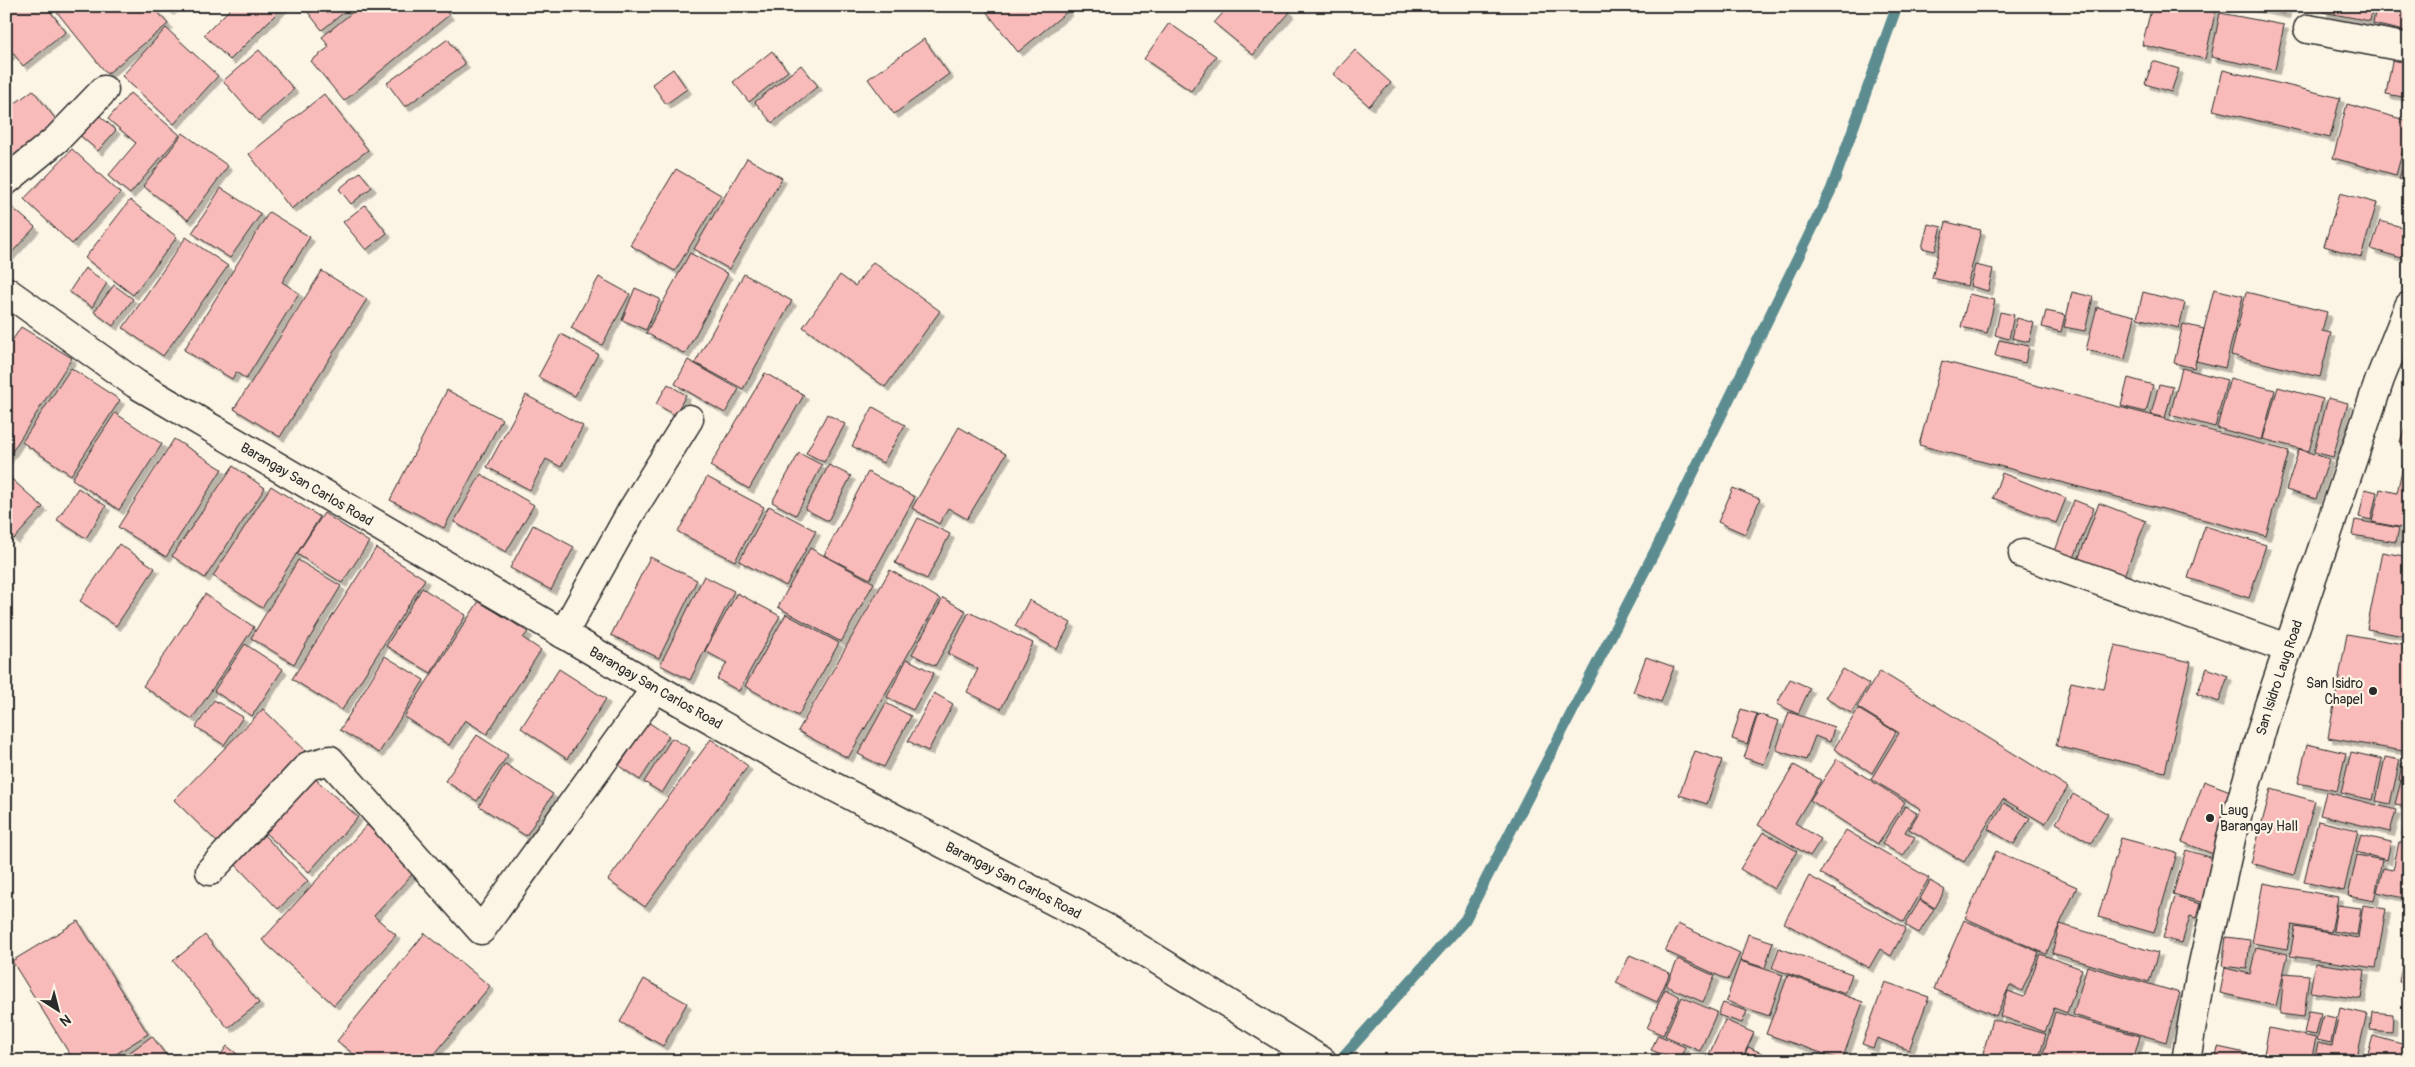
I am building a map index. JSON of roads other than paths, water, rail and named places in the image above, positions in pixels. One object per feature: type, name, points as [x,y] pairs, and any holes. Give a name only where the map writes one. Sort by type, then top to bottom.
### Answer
[{"type":"street","points":[[2308,29],[2409,48]]},
{"type":"street","points":[[6,181],[57,139],[104,90]]},
{"type":"street","name":"Barangay San Carlos Road","points":[[6,291],[136,384],[656,688],[794,766],[1104,927],[1316,1058]]},
{"type":"street","name":"San Isidro Laug Road","points":[[2186,1061],[2200,977],[2233,830],[2287,648],[2380,378],[2409,306]]},
{"type":"street","points":[[563,634],[631,512],[689,419]]},
{"type":"street","points":[[2023,554],[2287,648]]},
{"type":"street","points":[[210,871],[308,766],[330,760],[482,930],[656,688]]},
{"type":"waterway","points":[[1339,1061],[1465,920],[1659,543],[1831,190],[1897,6]]},
{"type":"place","name":"San Isidro Chapel","points":[[2373,691]]},
{"type":"place","name":"Laug Barangay Hall","points":[[2210,818]]}]
